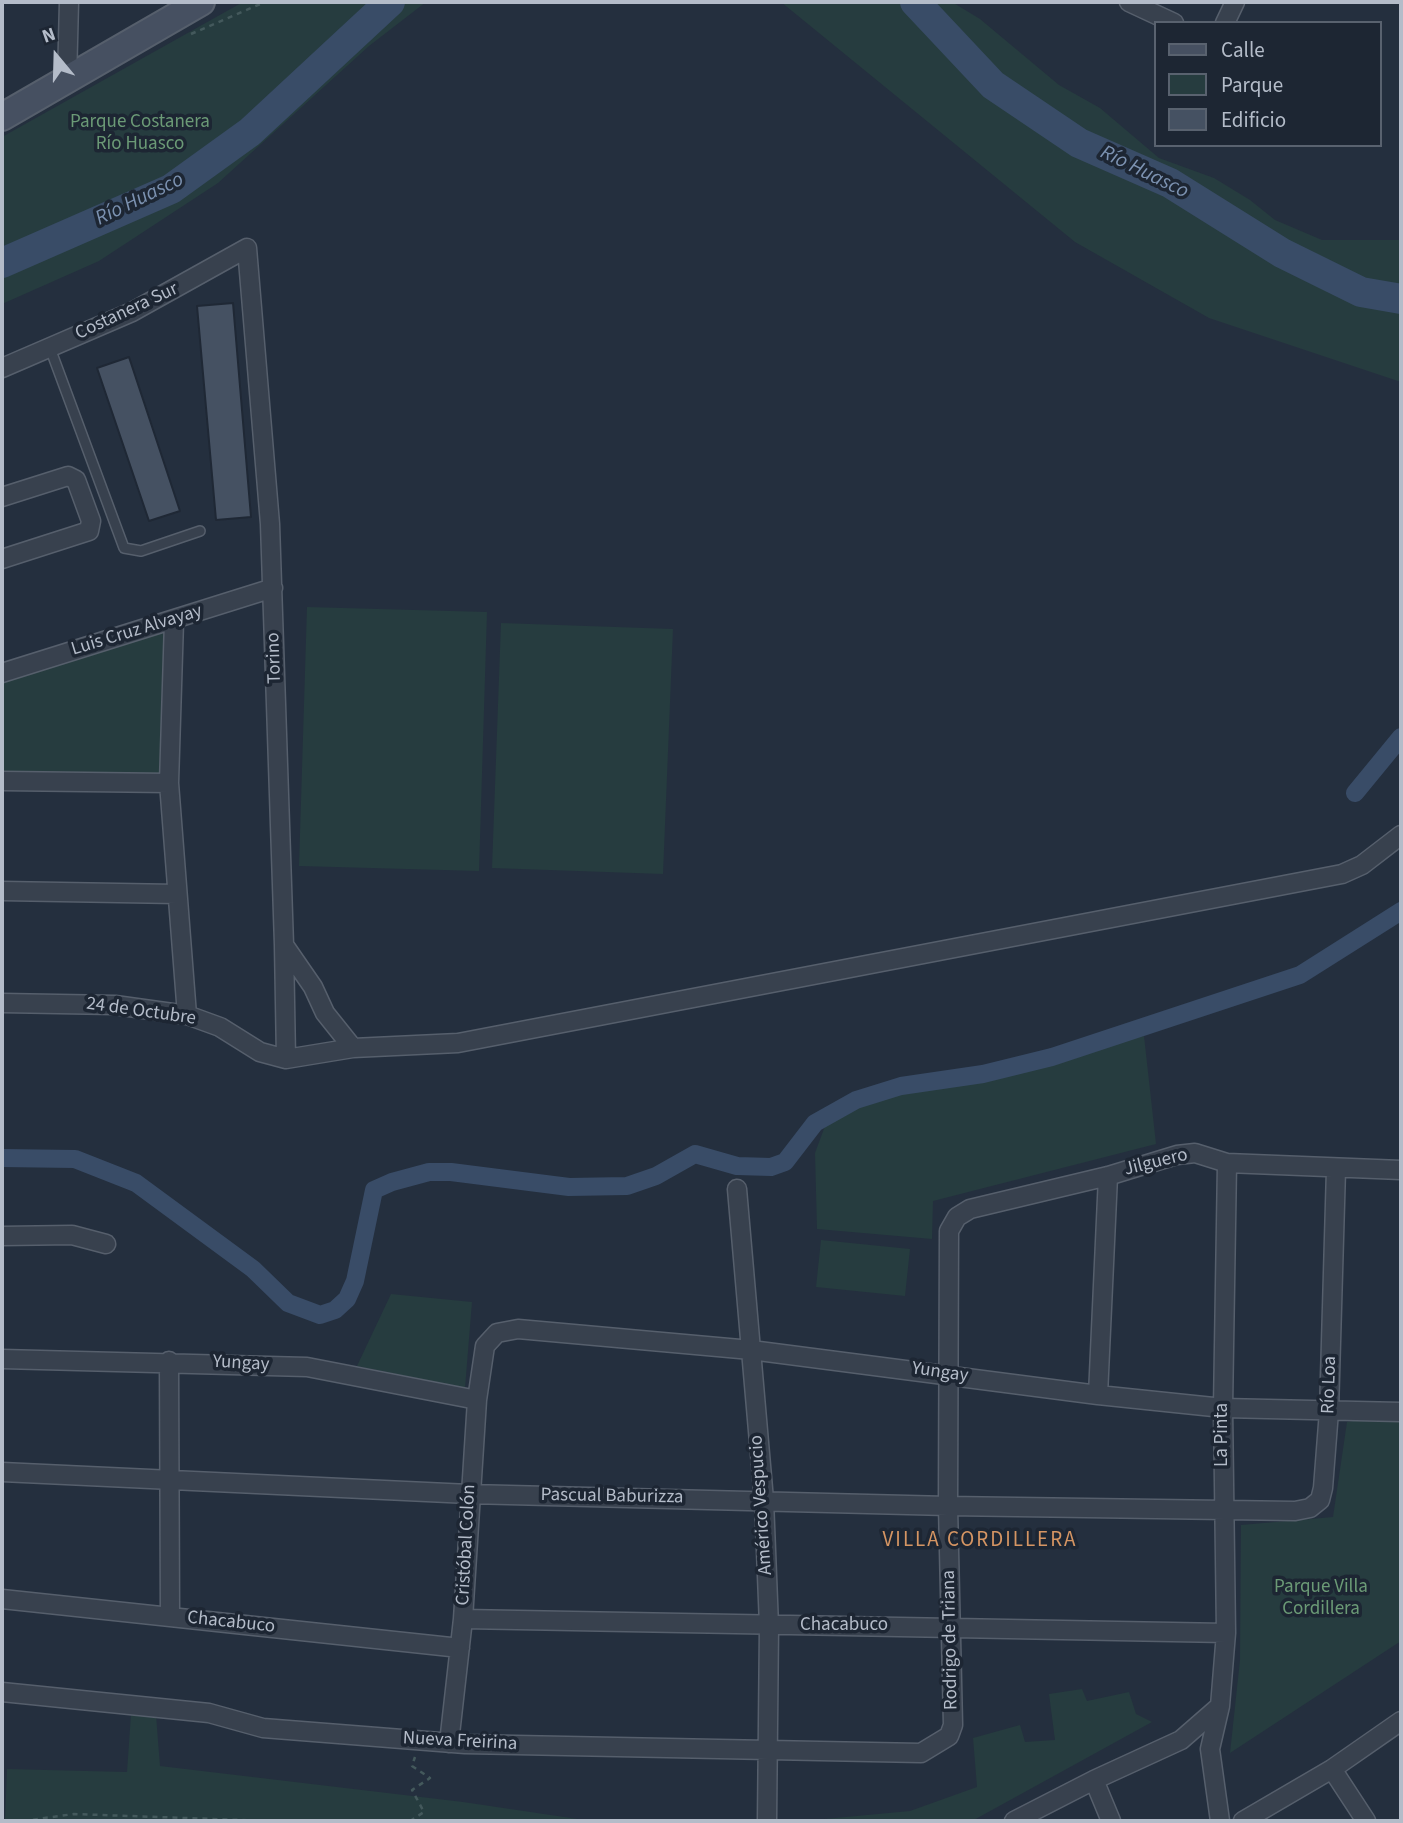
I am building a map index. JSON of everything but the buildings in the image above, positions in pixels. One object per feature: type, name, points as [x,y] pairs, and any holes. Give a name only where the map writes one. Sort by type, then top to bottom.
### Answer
[{"type":"main road","points":[[7,107],[67,80],[201,2]]},
{"type":"street","points":[[67,80],[69,2]]},
{"type":"street","points":[[1129,2],[1170,21]]},
{"type":"street","points":[[1226,21],[1235,2]]},
{"type":"street","name":"Costanera Sur","points":[[2,368],[132,312],[247,248]]},
{"type":"street","name":"Torino","points":[[247,248],[273,588],[286,1059]]},
{"type":"street","points":[[2,497],[68,476],[76,480],[91,521],[89,531],[2,559]]},
{"type":"street","name":"Luis Cruz Alvayay","points":[[2,673],[273,588]]},
{"type":"street","points":[[174,621],[169,783],[187,1015]]},
{"type":"street","points":[[2,781],[169,783]]},
{"type":"street","name":"24 de Octubre","points":[[2,1003],[115,1005],[187,1015],[220,1027],[260,1052],[286,1059],[353,1048],[458,1043],[1329,877],[1362,865],[1401,835]]},
{"type":"street","points":[[2,891],[177,894]]},
{"type":"street","points":[[284,945],[313,987],[326,1013],[353,1048]]},
{"type":"street","name":"Jilguero","points":[[957,1217],[970,1209],[1108,1176],[1177,1155],[1195,1153],[1227,1163],[1401,1170]]},
{"type":"street","name":"La Pinta","points":[[1220,1821],[1210,1749],[1220,1706],[1226,1633],[1223,1408],[1227,1163]]},
{"type":"street","name":"Río Loa","points":[[1223,1510],[1295,1511],[1310,1508],[1320,1500],[1329,1411],[1336,1169]]},
{"type":"street","points":[[1098,1395],[1108,1176]]},
{"type":"street","name":"Américo Vespucio","points":[[737,1189],[764,1500],[769,1626],[767,1821]]},
{"type":"street","name":"Rodrigo de Triana","points":[[921,1753],[949,1736],[953,1725],[948,1506],[949,1231],[957,1217]]},
{"type":"street","points":[[2,1236],[72,1235],[106,1244]]},
{"type":"street","name":"Yungay","points":[[485,1346],[497,1333],[518,1329],[751,1350],[1098,1395],[1223,1408],[1401,1412]]},
{"type":"street","name":"Cristóbal Colón","points":[[449,1743],[463,1619],[477,1400],[485,1346]]},
{"type":"street","name":"Yungay","points":[[2,1359],[169,1361],[307,1367],[477,1400]]},
{"type":"street","points":[[169,1361],[170,1617]]},
{"type":"street","name":"Pascual Baburizza","points":[[2,1472],[169,1477],[470,1494],[1223,1510]]},
{"type":"street","name":"Chacabuco","points":[[2,1599],[460,1648]]},
{"type":"street","name":"Chacabuco","points":[[463,1619],[1226,1633]]},
{"type":"street","name":"Nueva Freirina","points":[[2,1692],[209,1713],[263,1728],[449,1743],[769,1752],[921,1753]]},
{"type":"street","points":[[1014,1821],[1181,1740],[1220,1706]]},
{"type":"street","points":[[1243,1821],[1332,1769],[1401,1721]]},
{"type":"street","points":[[1332,1769],[1366,1821]]},
{"type":"street","points":[[1094,1780],[1111,1821]]},
{"type":"lane","points":[[50,348],[124,548],[141,551],[200,531]]},
{"type":"path","points":[[410,1821],[424,1812],[412,1790],[430,1778],[412,1766],[420,1740]]},
{"type":"path","points":[[23,1821],[74,1814],[269,1821]]},
{"type":"green space","name":"Parque Costanera Río Huasco","points":[[243,2],[426,2],[369,46],[218,183],[99,261],[2,304],[2,137]]},
{"type":"green space","points":[[781,2],[952,2],[980,19],[1059,85],[1100,108],[1159,158],[1214,178],[1250,200],[1275,220],[1322,240],[1401,240],[1401,382],[1209,318],[1075,242]]},
{"type":"green space","points":[[307,607],[487,612],[479,871],[299,866]]},
{"type":"green space","points":[[501,623],[673,629],[663,874],[492,868]]},
{"type":"green space","points":[[171,624],[167,781],[2,778],[2,675]]},
{"type":"green space","points":[[1144,1036],[1156,1144],[933,1201],[932,1239],[817,1229],[815,1153],[825,1126],[882,1092]]},
{"type":"green space","points":[[821,1240],[910,1249],[905,1296],[816,1287]]},
{"type":"green space","points":[[391,1294],[472,1302],[465,1388],[357,1366]]},
{"type":"green space","name":"Parque Villa Cordillera","points":[[1401,1413],[1401,1641],[1230,1753],[1240,1660],[1241,1525],[1333,1517],[1347,1422]]},
{"type":"green space","points":[[1082,1689],[1087,1701],[1129,1692],[1136,1714],[1152,1722],[972,1821],[803,1821],[910,1811],[977,1787],[973,1738],[1020,1725],[1025,1742],[1055,1740],[1049,1694]]},
{"type":"green space","points":[[131,1714],[156,1715],[160,1766],[463,1802],[591,1821],[5,1821],[7,1769],[127,1772]]},
{"type":"waterway","name":"Río Huasco","points":[[2,263],[171,189],[250,132],[390,2]]},
{"type":"waterway","name":"Río Huasco","points":[[915,2],[993,85],[1079,143],[1170,183],[1282,253],[1361,292],[1401,299]]},
{"type":"waterway","points":[[1355,793],[1401,737]]},
{"type":"waterway","points":[[2,1158],[75,1159],[136,1183],[253,1269],[288,1303],[320,1315],[335,1310],[347,1299],[355,1281],[374,1190],[392,1182],[429,1172],[451,1172],[569,1187],[627,1186],[656,1176],[695,1154],[737,1166],[771,1167],[785,1162],[815,1123],[856,1100],[901,1086],[983,1074],[1052,1057],[1300,975],[1401,911]]},
{"type":"district","name":"VILLA CORDILLERA","points":[[980,1541]]}]
